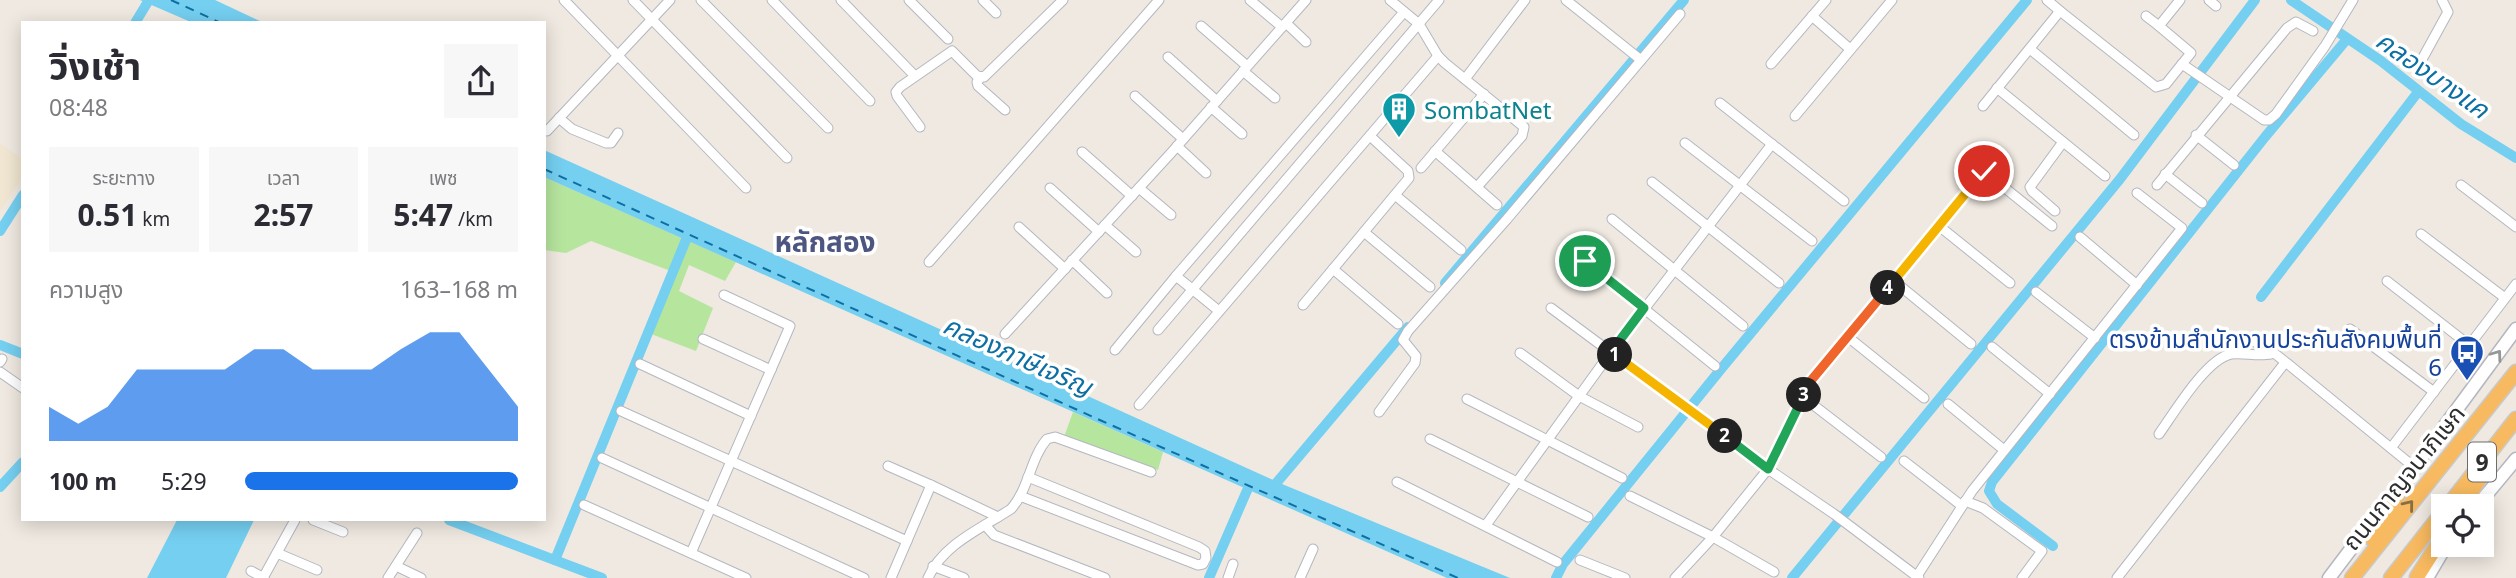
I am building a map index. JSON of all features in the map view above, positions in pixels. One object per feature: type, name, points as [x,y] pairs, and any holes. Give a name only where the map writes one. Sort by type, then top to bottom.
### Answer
[{"type":"highway","name":"ถนนกาญจนาภิเษก","points":[[2351,578],[2516,372]]},
{"type":"highway","points":[[2470,494],[2516,420]]},
{"type":"highway","name":"9","points":[[2457,494],[2516,420]]},
{"type":"highway","points":[[2351,578],[2414,467]]},
{"type":"highway","points":[[2391,578],[2431,527]]},
{"type":"highway","points":[[2417,578],[2431,555]]},
{"type":"main road","points":[[2329,578],[2516,330]]},
{"type":"main road","points":[[2487,494],[2516,459]]},
{"type":"main road","points":[[2320,578],[2368,527]]},
{"type":"main road","points":[[2417,578],[2435,557]]},
{"type":"main road","points":[[2427,578],[2439,557]]},
{"type":"street","points":[[564,0],[746,188]]},
{"type":"street","points":[[633,0],[788,159]]},
{"type":"street","points":[[547,131],[670,0]]},
{"type":"street","points":[[701,0],[828,128]]},
{"type":"street","points":[[772,0],[870,101]]},
{"type":"street","points":[[841,0],[915,76]]},
{"type":"street","points":[[909,0],[948,39]]},
{"type":"street","points":[[983,0],[996,13]]},
{"type":"street","points":[[1005,110],[978,86],[977,82],[1063,0]]},
{"type":"street","points":[[929,262],[1159,0]]},
{"type":"street","points":[[1251,0],[1306,41]]},
{"type":"street","points":[[1005,334],[1306,0]]},
{"type":"street","points":[[1390,0],[1419,24],[1438,56],[1521,124],[1525,132],[1477,187]]},
{"type":"street","points":[[1158,330],[1439,0]]},
{"type":"street","points":[[1465,79],[1525,0]]},
{"type":"street","points":[[1566,0],[1641,60]]},
{"type":"street","points":[[1771,64],[1826,0]]},
{"type":"street","points":[[1795,116],[1892,0]]},
{"type":"street","points":[[2047,0],[2156,87],[2166,84],[2184,67],[2190,53],[2146,16]]},
{"type":"street","points":[[2159,26],[2180,0]]},
{"type":"street","points":[[2184,67],[2227,97],[2264,120],[2269,120],[2325,46],[2353,0]]},
{"type":"street","points":[[2420,63],[2448,12],[2442,0]]},
{"type":"street","points":[[1983,106],[2060,11]]},
{"type":"street","points":[[1115,350],[1404,12]]},
{"type":"street","points":[[1379,412],[1416,363],[1416,356],[1403,340],[1408,331],[1507,219],[1680,14]]},
{"type":"street","points":[[1812,16],[1850,50]]},
{"type":"street","points":[[2157,185],[2227,97],[2291,24],[2301,23],[2313,31]]},
{"type":"street","points":[[1201,26],[1275,98]]},
{"type":"street","points":[[2030,49],[2134,135]]},
{"type":"street","points":[[920,127],[896,92],[915,76],[951,51],[980,78]]},
{"type":"street","points":[[1139,405],[1438,56]]},
{"type":"street","points":[[1168,57],[1242,134]]},
{"type":"street","points":[[1997,88],[2105,176]]},
{"type":"street","points":[[1420,168],[1484,94]]},
{"type":"street","points":[[1135,96],[1206,173]]},
{"type":"street","points":[[1720,103],[1844,201]]},
{"type":"street","points":[[559,118],[572,129],[606,143],[611,143],[618,133]]},
{"type":"street","points":[[2196,135],[2234,165]]},
{"type":"street","points":[[1303,305],[1410,175],[1370,136]]},
{"type":"street","points":[[2055,211],[2030,187],[2063,142]]},
{"type":"street","points":[[1685,143],[1812,241]]},
{"type":"street","points":[[1486,525],[1673,269],[1772,144]]},
{"type":"street","points":[[1435,151],[1497,205]]},
{"type":"street","points":[[1082,152],[1132,196]]},
{"type":"street","points":[[1675,578],[1713,537],[1768,469],[1809,383],[1992,161]]},
{"type":"street","points":[[1984,171],[2052,226]]},
{"type":"street","points":[[2165,174],[2202,203]]},
{"type":"street","points":[[1652,181],[1779,283]]},
{"type":"street","points":[[2462,185],[2516,227]]},
{"type":"street","points":[[1050,188],[1136,252]]},
{"type":"street","points":[[1139,188],[1171,215]]},
{"type":"street","points":[[1551,308],[1918,577],[1963,503],[2182,228],[2137,193]]},
{"type":"street","points":[[1395,195],[1461,250]]},
{"type":"street","points":[[1612,219],[1743,326]]},
{"type":"street","points":[[1939,226],[2010,283]]},
{"type":"street","points":[[1019,228],[1065,269]]},
{"type":"street","points":[[1364,232],[1430,287]]},
{"type":"street","points":[[2421,234],[2505,298]]},
{"type":"street","points":[[2080,237],[2137,285]]},
{"type":"street","points":[[1072,260],[1107,293]]},
{"type":"street","points":[[1585,261],[1716,366]]},
{"type":"street","points":[[1333,269],[1398,324]]},
{"type":"street","points":[[1176,276],[1219,311]]},
{"type":"street","points":[[1894,281],[1971,344]]},
{"type":"street","points":[[2387,281],[2469,345]]},
{"type":"street","points":[[2391,448],[2516,284]]},
{"type":"street","points":[[2036,292],[2095,338]]},
{"type":"street","points":[[691,553],[790,326],[724,295]]},
{"type":"street","points":[[2350,328],[2434,392]]},
{"type":"street","points":[[1847,337],[1924,398]]},
{"type":"street","points":[[703,339],[771,370]]},
{"type":"street","points":[[2252,339],[2270,354]]},
{"type":"street","points":[[1992,347],[2050,394]]},
{"type":"street","points":[[1520,353],[1579,396],[1638,427]]},
{"type":"street","points":[[2159,434],[2209,367],[2222,357],[2234,354],[2260,356],[2276,353],[2414,467]]},
{"type":"street","points":[[2117,578],[2281,365],[2288,363]]},
{"type":"street","points":[[640,364],[751,416]]},
{"type":"street","points":[[0,372],[21,387]]},
{"type":"street","points":[[1803,397],[1881,457]]},
{"type":"street","points":[[1467,399],[1622,478]]},
{"type":"street","points":[[1948,404],[2004,450]]},
{"type":"street","points":[[621,411],[907,541]]},
{"type":"street","points":[[928,578],[933,566],[954,545],[1012,509],[1046,439],[1055,437],[1151,472]]},
{"type":"street","points":[[1430,439],[1588,517]]},
{"type":"street","points":[[602,457],[864,578]]},
{"type":"street","points":[[1904,461],[1963,503],[1983,508],[2042,551],[2022,578]]},
{"type":"street","points":[[888,466],[998,517]]},
{"type":"street","points":[[1020,496],[1198,565],[1203,564],[1206,558],[1205,551],[1199,547],[1028,477]]},
{"type":"street","points":[[1397,482],[1557,562]]},
{"type":"street","points":[[891,578],[931,485]]},
{"type":"street","points":[[1630,496],[1713,537],[1774,572]]},
{"type":"street","points":[[584,505],[746,578]]},
{"type":"street","points":[[251,571],[263,578],[294,521]]},
{"type":"street","points":[[316,521],[343,532]]},
{"type":"street","points":[[985,525],[994,535],[1105,578]]},
{"type":"street","points":[[388,578],[417,533]]},
{"type":"street","points":[[1300,578],[1313,549]]},
{"type":"street","points":[[277,553],[317,570]]},
{"type":"street","points":[[1580,559],[1625,578]]},
{"type":"street","points":[[1228,578],[1233,564]]},
{"type":"street","points":[[396,566],[421,578]]},
{"type":"street","points":[[933,566],[964,578]]},
{"type":"shaded area","points":[[0,144],[21,158],[21,180],[0,211]]},
{"type":"green space","points":[[546,178],[736,262],[725,281],[689,265],[679,291],[713,308],[696,351],[651,334],[676,273],[591,241],[566,253],[546,250]]},
{"type":"green space","points":[[1073,412],[1163,452],[1158,470],[1064,437]]},
{"type":"water","points":[[140,0],[215,0],[260,21],[188,21]]},
{"type":"water","points":[[546,151],[1282,484],[1510,578],[1447,578],[546,178]]},
{"type":"water","points":[[176,521],[254,521],[226,578],[147,578]]},
{"type":"waterway","points":[[136,21],[149,0]]},
{"type":"waterway","points":[[1445,283],[1684,0]]},
{"type":"waterway","points":[[1556,578],[1563,564],[1721,369],[2027,0]]},
{"type":"waterway","points":[[1792,578],[2120,179],[2255,0]]},
{"type":"waterway","name":"คลองบางแค","points":[[2291,0],[2381,61],[2461,124],[2516,158]]},
{"type":"waterway","points":[[2053,546],[1997,504],[1989,491],[1992,482],[2265,137],[2347,39]]},
{"type":"waterway","points":[[2261,297],[2418,92]]},
{"type":"waterway","points":[[0,231],[21,198]]},
{"type":"waterway","points":[[555,560],[690,230]]},
{"type":"waterway","points":[[1273,487],[1408,327]]},
{"type":"waterway","points":[[0,345],[21,353]]},
{"type":"waterway","points":[[0,487],[21,464]]},
{"type":"waterway","points":[[1209,578],[1252,479]]},
{"type":"waterway","points":[[452,521],[602,578]]},
{"type":"ferry route","points":[[171,0],[217,21]]},
{"type":"ferry route","points":[[546,170],[1102,421],[1458,578]]},
{"type":"place","name":"SombatNet","points":[[1399,139]]},
{"type":"place","name":"ตรงข้ามสำนักงานประกันสังคมพื้นที่ 6","points":[[2467,382]]},
{"type":"district","name":"หลักสอง","points":[[825,241]]},
{"type":"route","points":[[1585,261],[1644,308],[1611,352],[1768,469],[1809,383],[1984,171]]},
{"type":"water label","name":"คลองภาษีเจริญ","points":[[1018,355]]}]
